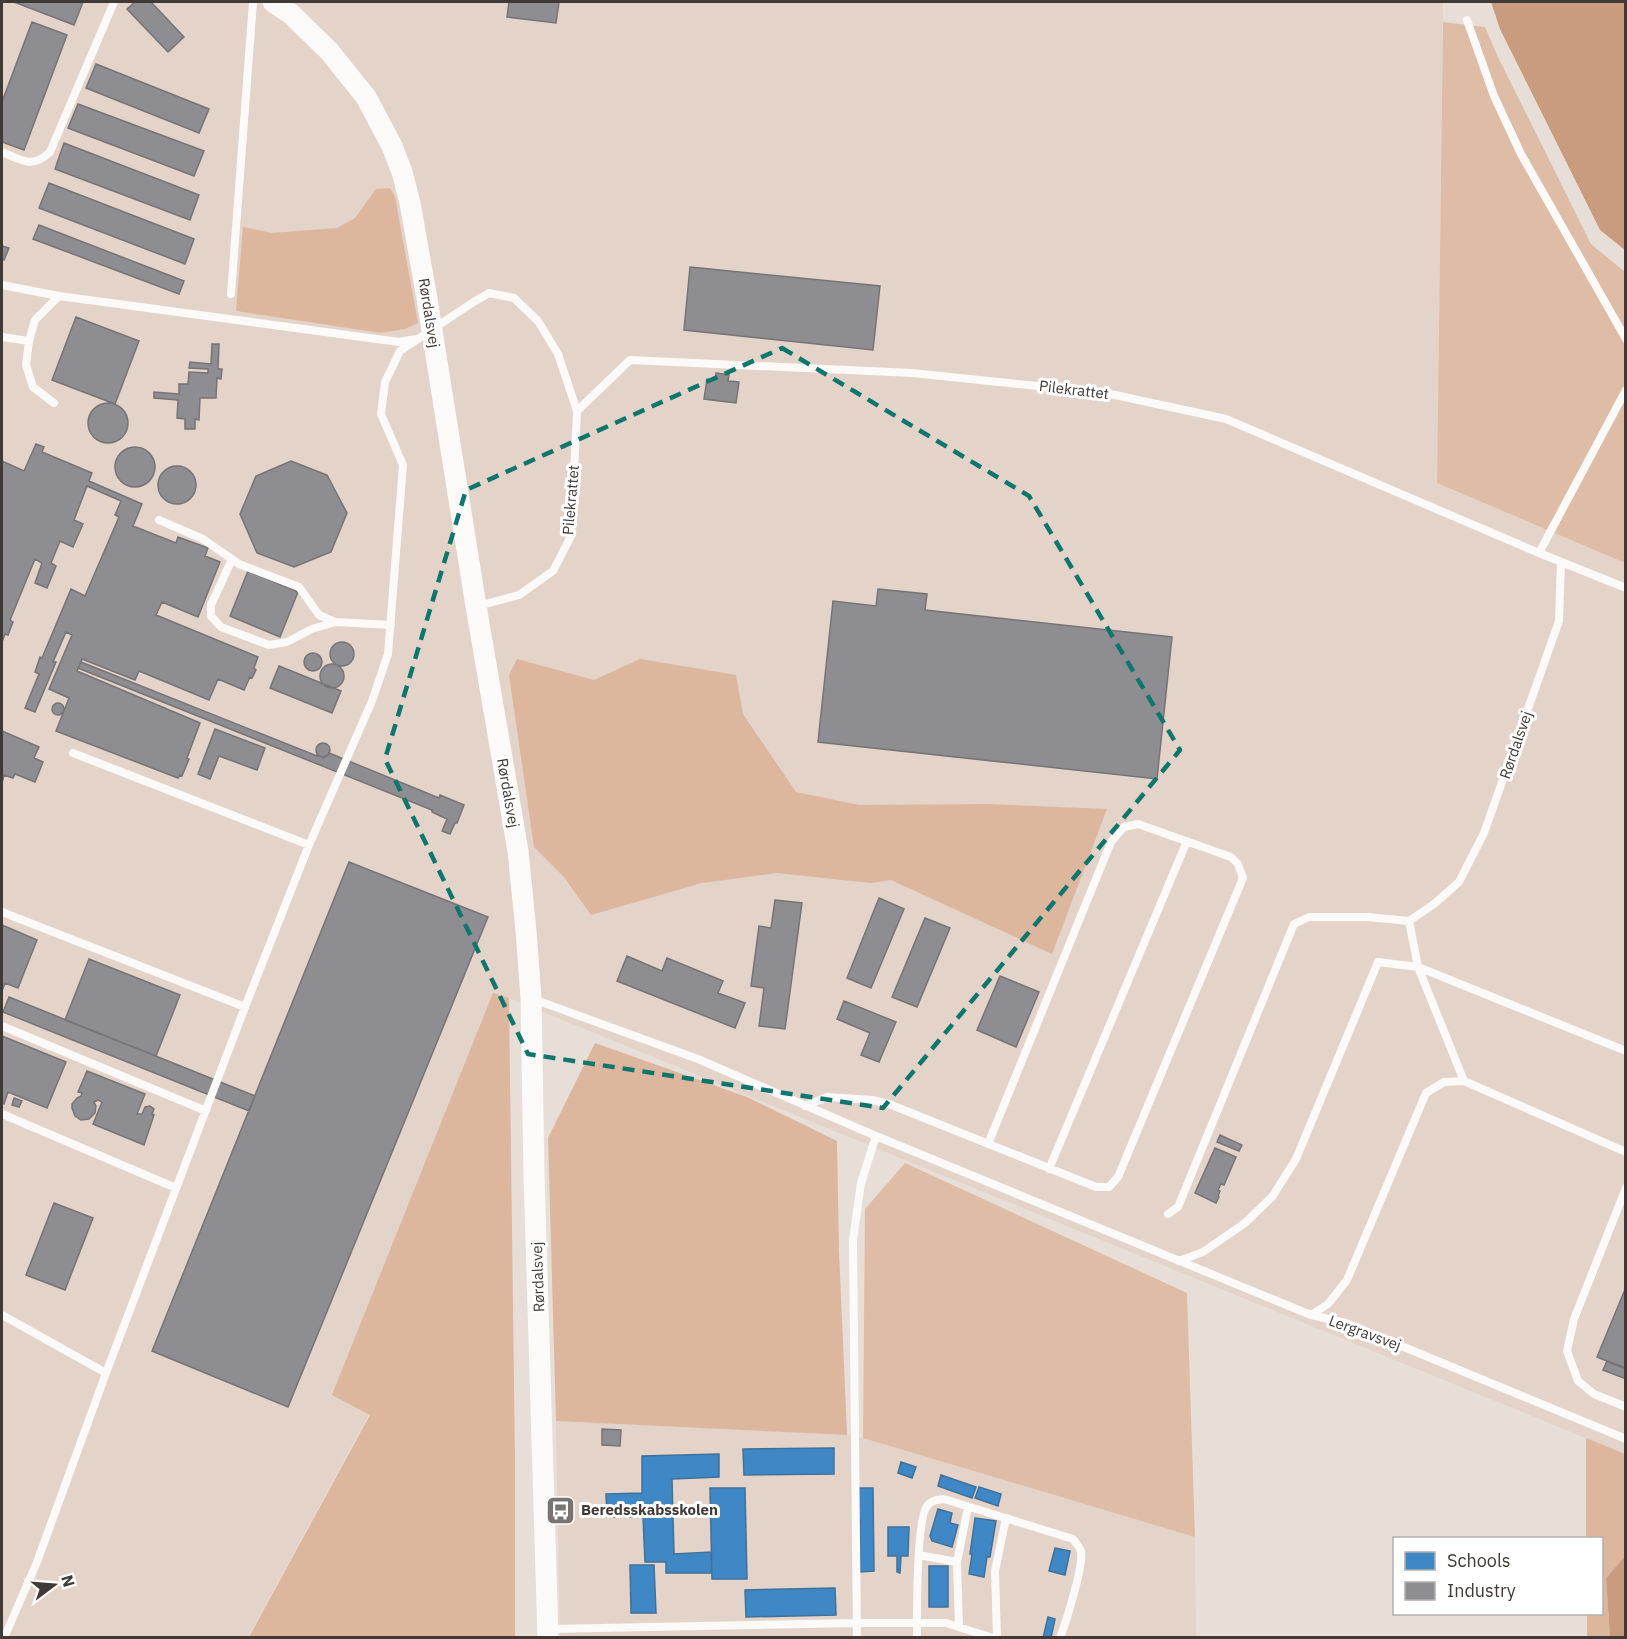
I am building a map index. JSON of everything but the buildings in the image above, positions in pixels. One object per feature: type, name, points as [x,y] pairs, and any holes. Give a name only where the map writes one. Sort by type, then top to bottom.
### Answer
[{"type":"street","name":"Rørdalsvej","points":[[273,2],[291,14],[329,51],[366,97],[392,146],[410,203],[426,293],[518,851],[526,931],[531,998],[548,1633]]},
{"type":"lane","points":[[2,152],[30,163],[43,159],[50,152],[114,2]]},
{"type":"lane","points":[[231,294],[254,2]]},
{"type":"lane","points":[[1467,20],[1494,96],[1521,154],[1626,339]]},
{"type":"lane","points":[[2,285],[59,296],[399,342],[418,339]]},
{"type":"lane","name":"Pilekrattet","points":[[390,625],[403,465],[381,414],[385,382],[400,351],[489,293],[514,298],[538,321],[558,354],[577,411],[571,536],[553,571],[519,595],[476,606]]},
{"type":"lane","points":[[54,403],[33,387],[26,365],[35,320],[59,296]]},
{"type":"lane","points":[[2,337],[29,341]]},
{"type":"lane","name":"Pilekrattet","points":[[577,411],[630,360],[912,373],[1106,393],[1226,419],[1561,562]]},
{"type":"lane","points":[[1539,554],[1626,390]]},
{"type":"lane","points":[[159,520],[203,538],[239,564],[299,588],[319,615],[335,622]]},
{"type":"lane","points":[[4,1638],[37,1562],[245,1007],[309,845],[372,701],[388,654],[390,625],[335,622],[312,629],[287,642],[269,645],[221,627],[211,616],[211,605],[232,559]]},
{"type":"lane","points":[[1561,562],[1626,588]]},
{"type":"lane","name":"Rørdalsvej","points":[[1408,921],[1434,904],[1459,882],[1484,833],[1559,621],[1561,562]]},
{"type":"lane","points":[[73,753],[309,845]]},
{"type":"lane","points":[[805,1106],[827,1097],[872,1100],[888,1104],[1049,1169],[1096,1187],[1108,1187],[1118,1177],[1243,878],[1238,864],[1231,857],[1138,824],[1124,827],[1111,842],[988,1144]]},
{"type":"lane","points":[[1049,1169],[1187,841]]},
{"type":"lane","points":[[2,912],[245,1007]]},
{"type":"lane","points":[[1168,1214],[1178,1207],[1294,924],[1309,917],[1367,917],[1408,921],[1418,967],[1464,1081],[1626,1152]]},
{"type":"lane","points":[[1179,1261],[1203,1252],[1245,1223],[1272,1197],[1296,1159],[1378,962],[1418,967],[1626,1051]]},
{"type":"lane","points":[[531,998],[698,1059],[876,1136],[1311,1315]]},
{"type":"lane","points":[[2,1026],[206,1111]]},
{"type":"lane","name":"Lergravsvej","points":[[1311,1315],[1328,1304],[1347,1280],[1426,1093],[1444,1082],[1464,1081]]},
{"type":"lane","points":[[2,1114],[176,1188]]},
{"type":"lane","points":[[857,1638],[853,1240],[861,1184],[876,1136]]},
{"type":"lane","points":[[1626,1188],[1574,1319],[1567,1351],[1578,1381],[1594,1394],[1626,1407]]},
{"type":"lane","points":[[2,1315],[106,1373]]},
{"type":"lane","name":"Lergravsvej","points":[[1311,1315],[1346,1323],[1626,1439]]},
{"type":"lane","points":[[917,1638],[919,1555],[923,1515],[927,1505],[934,1500],[944,1499],[1072,1539],[1080,1548],[1081,1558],[1074,1592],[1060,1638]]},
{"type":"lane","points":[[959,1627],[957,1562],[968,1507]]},
{"type":"lane","points":[[548,1633],[857,1623],[946,1623],[995,1638],[995,1571],[1006,1518]]},
{"type":"lane","points":[[919,1555],[957,1562]]},
{"type":"highlighted area","points":[[782,348],[1029,496],[1180,750],[883,1108],[528,1054],[385,759],[466,490]]},
{"type":"shaded area","points":[[2,2],[1443,2],[1437,483],[1625,563],[1625,1454],[493,993],[372,1409],[248,1637],[2,1638]]},
{"type":"shaded area","points":[[1491,2],[1625,2],[1625,250],[1600,230],[1500,29]]},
{"type":"shaded area","points":[[1443,22],[1485,27],[1591,244],[1625,272],[1625,563],[1437,483]]},
{"type":"shaded area","points":[[390,188],[395,197],[418,323],[405,329],[381,333],[236,311],[243,227],[272,233],[337,228],[355,218],[376,189]]},
{"type":"shaded area","points":[[517,659],[594,680],[640,659],[736,675],[743,714],[796,792],[859,805],[987,804],[1107,809],[1052,954],[891,880],[871,883],[777,873],[702,883],[591,915],[564,877],[534,847],[509,675]]},
{"type":"shaded area","points":[[493,993],[509,998],[515,1637],[249,1637],[370,1415],[332,1395]]},
{"type":"shaded area","points":[[595,1043],[747,1097],[837,1141],[847,1435],[556,1421],[548,1138]]},
{"type":"shaded area","points":[[905,1163],[1187,1293],[1195,1537],[863,1438],[865,1209]]},
{"type":"shaded area","points":[[556,1421],[847,1435],[1195,1537],[1196,1637],[560,1637]]},
{"type":"shaded area","points":[[1586,1438],[1625,1454],[1625,1556],[1606,1578],[1610,1637],[1587,1637],[1587,1615],[1603,1615],[1603,1537],[1586,1537]]},
{"type":"shaded area","points":[[1625,1556],[1625,1637],[1610,1637],[1606,1578]]},
{"type":"place","name":"Beredsskabsskolen","points":[[560,1510]]}]
